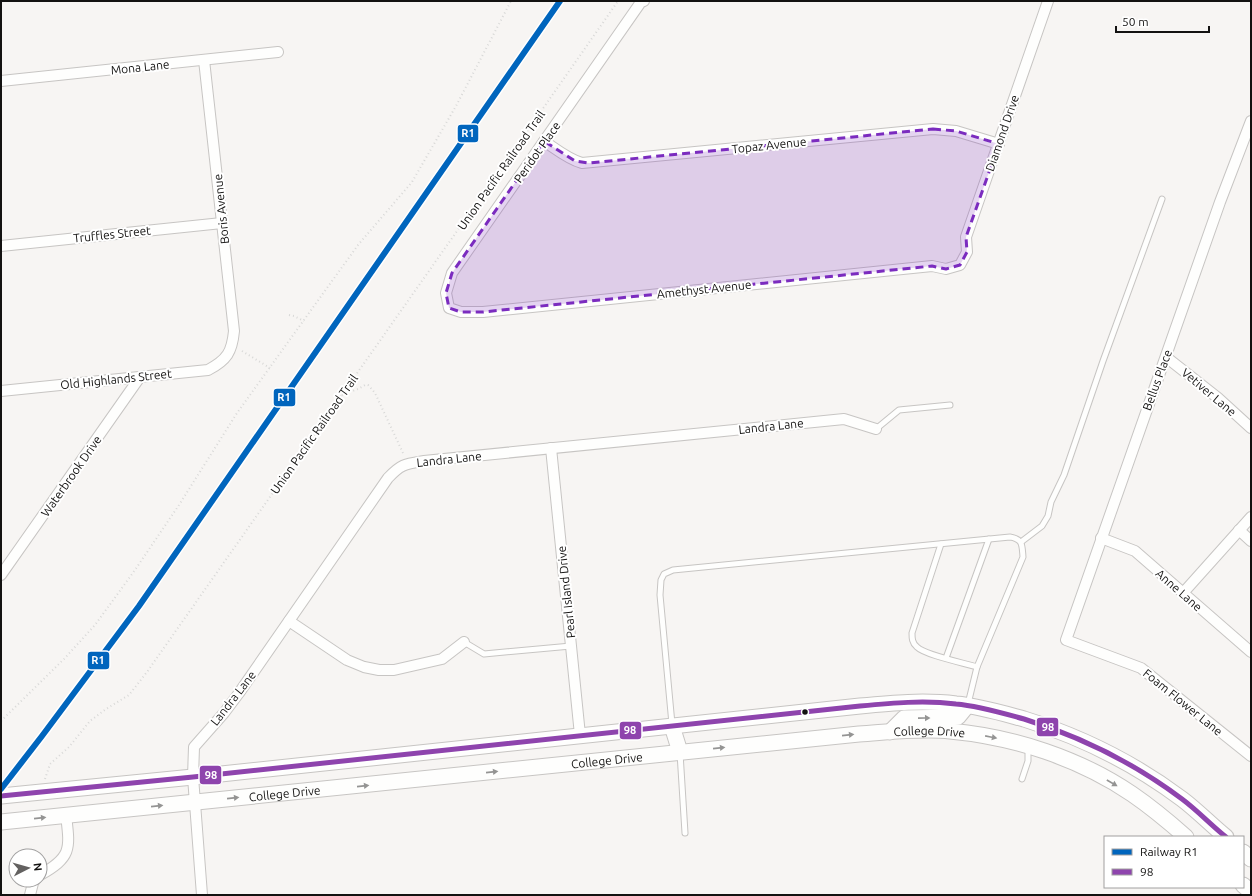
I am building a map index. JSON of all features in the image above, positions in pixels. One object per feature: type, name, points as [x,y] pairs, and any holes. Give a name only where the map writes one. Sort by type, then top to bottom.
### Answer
[{"type":"main road","points":[[1,796],[904,702],[932,702],[967,706],[1013,716],[1035,722],[1089,743],[1141,770],[1184,800],[1225,836]]},
{"type":"main road","points":[[890,732],[904,718],[958,717],[967,706]]},
{"type":"main road","points":[[1028,746],[1035,722]]},
{"type":"main road","points":[[672,726],[680,752]]},
{"type":"main road","name":"College Drive","points":[[1,822],[905,730],[949,731],[978,734],[1028,746],[1069,760],[1131,793],[1185,836]]},
{"type":"street","name":"Diamond Drive","points":[[960,265],[967,252],[966,237],[1048,1]]},
{"type":"street","name":"Peridot Place","points":[[449,308],[446,293],[452,273],[642,2]]},
{"type":"street","name":"Mona Lane","points":[[1,81],[278,52]]},
{"type":"street","name":"Boris Avenue","points":[[204,60],[234,330],[233,343],[227,356]]},
{"type":"street","name":"Bellus Place","points":[[1066,640],[1220,202],[1251,121]]},
{"type":"street","name":"Topaz Avenue","points":[[544,141],[566,156],[582,163],[933,128],[956,130],[999,144]]},
{"type":"street","name":"Truffles Street","points":[[1,246],[222,223]]},
{"type":"street","name":"Amethyst Avenue","points":[[449,308],[461,312],[483,312],[932,266],[946,269],[960,265]]},
{"type":"street","name":"Old Highlands Street","points":[[1,391],[208,370],[219,364],[227,356]]},
{"type":"street","name":"Vetiver Lane","points":[[1166,356],[1218,398],[1251,428]]},
{"type":"street","name":"Waterbrook Drive","points":[[1,575],[140,376]]},
{"type":"street","name":"Landra Lane","points":[[202,895],[194,802],[194,746],[224,713],[239,693],[388,478],[397,468],[408,463],[844,419],[876,428]]},
{"type":"street","name":"Pearl Island Drive","points":[[551,448],[580,735]]},
{"type":"street","points":[[1183,593],[1251,516]]},
{"type":"street","points":[[1239,530],[1251,541]]},
{"type":"street","name":"Anne Lane","points":[[1101,538],[1135,551],[1251,652]]},
{"type":"street","points":[[289,621],[347,660],[364,667],[379,670],[394,670],[442,659],[464,642]]},
{"type":"street","name":"Foam Flower Lane","points":[[1066,640],[1142,668],[1251,756]]},
{"type":"street","points":[[48,870],[58,864],[66,853],[69,841],[66,815]]},
{"type":"lane","points":[[1021,542],[1042,526],[1048,516],[1050,502],[1064,475],[1103,361],[1162,199]]},
{"type":"lane","points":[[876,428],[899,410],[950,405]]},
{"type":"lane","points":[[672,726],[660,595],[661,580],[664,574],[673,570],[1010,537],[1017,538],[1021,542],[1023,557],[977,667],[967,706]]},
{"type":"lane","points":[[946,658],[989,539]]},
{"type":"lane","points":[[941,544],[912,633],[912,641],[916,647],[924,652],[977,667]]},
{"type":"lane","points":[[464,642],[484,654],[571,646]]},
{"type":"lane","points":[[1022,779],[1028,760],[1028,746]]},
{"type":"lane","points":[[680,752],[685,833]]},
{"type":"path","points":[[1,721],[64,659],[95,625],[135,570],[179,505],[237,413],[358,245],[412,182],[456,106],[511,1]]},
{"type":"path","name":"Union Pacific Railroad Trail","points":[[46,792],[45,779],[50,764],[69,747],[90,721],[129,695],[147,672],[618,1]]},
{"type":"path","points":[[289,315],[304,321]]},
{"type":"path","points":[[242,351],[270,368]]},
{"type":"path","points":[[341,395],[365,385],[370,387],[375,393],[408,463]]},
{"type":"highlighted area","points":[[933,129],[956,131],[999,144],[966,237],[967,252],[960,265],[946,269],[932,266],[483,312],[461,312],[449,308],[446,293],[452,273],[544,141],[575,161],[589,163]]},
{"type":"rail line","name":"R1","points":[[1,789],[139,606],[560,1]]},
{"type":"transit line","name":"98","points":[[1,796],[860,706],[932,702],[982,708],[1024,719],[1066,734],[1107,752],[1164,786],[1188,804],[1225,836]]}]
